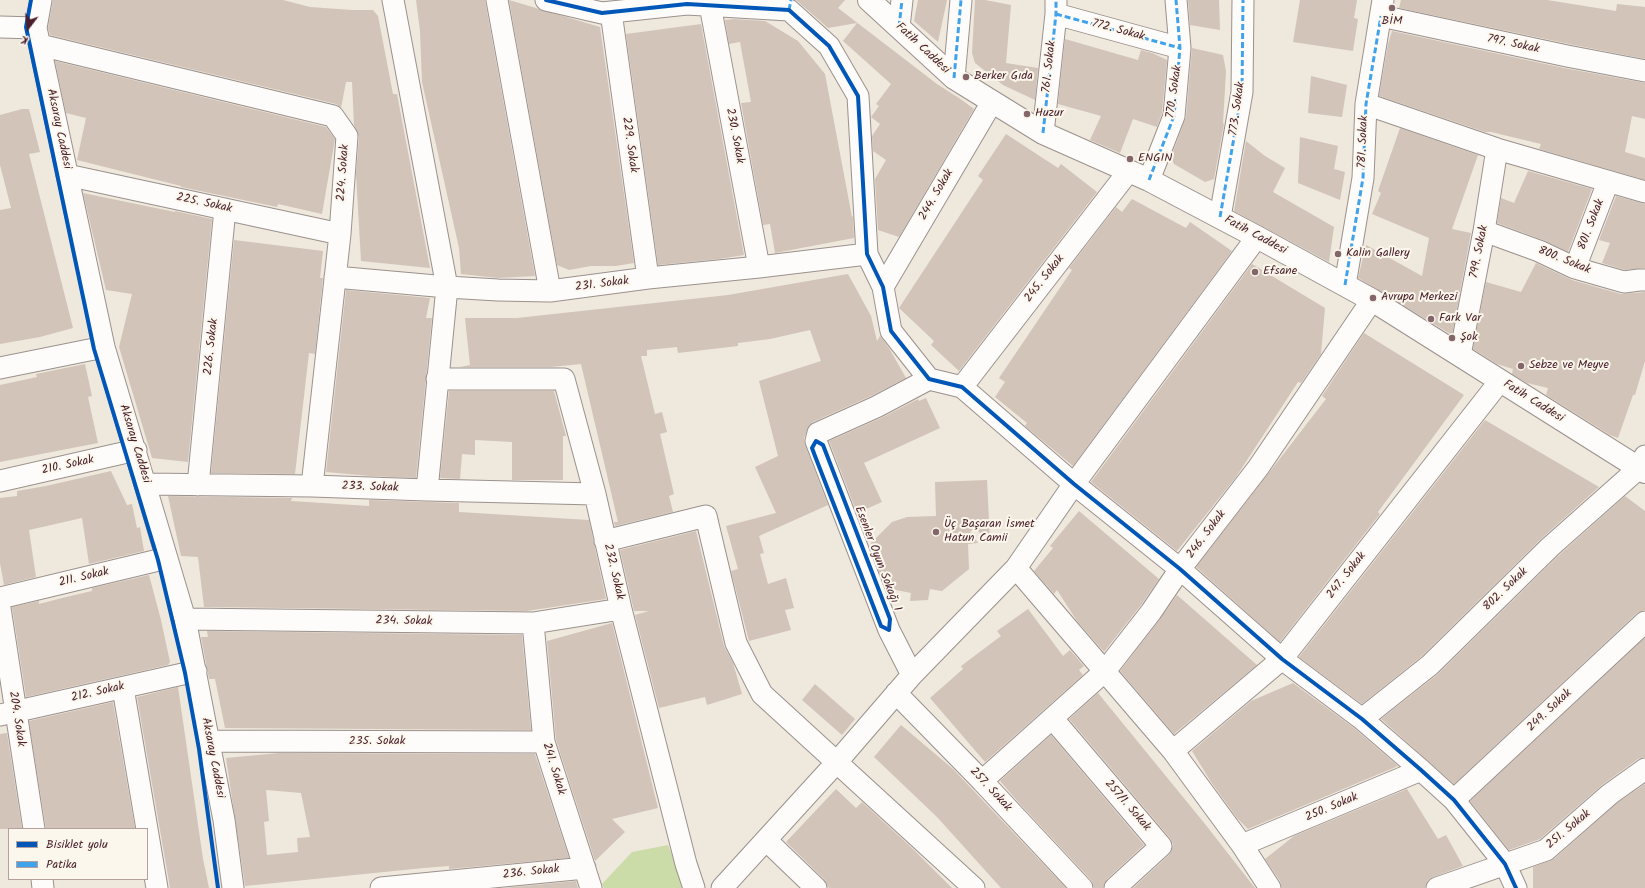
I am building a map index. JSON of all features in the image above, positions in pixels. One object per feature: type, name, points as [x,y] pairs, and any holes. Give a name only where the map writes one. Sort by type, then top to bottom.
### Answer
[{"type":"main road","name":"Fatih Caddesi","points":[[869,0],[954,78],[1043,133],[1149,180],[1345,285],[1372,300],[1500,381],[1643,465]]},
{"type":"street","name":"Aksaray Caddesi","points":[[41,0],[38,37],[104,347],[136,450],[185,619],[224,820],[233,888]]},
{"type":"street","points":[[393,0],[447,287],[427,490]]},
{"type":"street","points":[[496,0],[550,291]]},
{"type":"street","points":[[546,0],[602,13],[685,2],[710,5],[790,5],[830,46],[858,96],[867,254],[883,288],[891,331],[929,379],[962,387],[1074,484],[1180,569],[1282,659],[1362,719],[1421,770],[1454,800],[1505,864],[1516,888]]},
{"type":"street","points":[[900,27],[902,0]]},
{"type":"street","points":[[954,78],[961,0]]},
{"type":"street","name":"770. Sokak","points":[[1149,180],[1174,116],[1180,48],[1176,0]]},
{"type":"street","name":"773. Sokak","points":[[1220,217],[1242,92],[1243,0]]},
{"type":"street","name":"230. Sokak","points":[[710,5],[759,267]]},
{"type":"street","name":"772. Sokak","points":[[1056,7],[1180,48]]},
{"type":"street","name":"761. Sokak","points":[[1043,133],[1056,7]]},
{"type":"street","name":"797. Sokak","points":[[1382,8],[1559,55],[1645,71]]},
{"type":"street","name":"781. Sokak","points":[[1345,285],[1363,178],[1366,104],[1382,8]]},
{"type":"street","name":"229. Sokak","points":[[610,12],[648,278]]},
{"type":"street","name":"224. Sokak","points":[[0,27],[333,116],[347,136],[340,234],[312,486]]},
{"type":"street","name":"244. Sokak","points":[[883,288],[992,102]]},
{"type":"street","points":[[1366,104],[1496,148],[1645,192]]},
{"type":"street","name":"799. Sokak","points":[[1460,355],[1484,231],[1496,148]]},
{"type":"street","name":"245. Sokak","points":[[962,387],[1128,172]]},
{"type":"street","name":"225. Sokak","points":[[67,174],[340,234]]},
{"type":"street","name":"801. Sokak","points":[[1575,268],[1608,182]]},
{"type":"street","name":"226. Sokak","points":[[198,485],[225,209]]},
{"type":"street","name":"800. Sokak","points":[[1484,231],[1539,251],[1575,268],[1624,282],[1645,280]]},
{"type":"street","points":[[722,888],[836,763],[912,675],[1016,568],[1074,484],[1257,237]]},
{"type":"street","name":"231. Sokak","points":[[335,277],[447,287],[550,291],[648,278],[867,254]]},
{"type":"street","name":"246. Sokak","points":[[982,781],[1105,671],[1151,612],[1180,569],[1258,468],[1372,300]]},
{"type":"street","points":[[0,368],[104,347]]},
{"type":"street","name":"232. Sokak","points":[[437,379],[564,378],[595,494],[621,609],[686,864],[694,888]]},
{"type":"street","points":[[912,675],[889,630],[816,441],[818,433],[876,407],[929,379]]},
{"type":"street","name":"247. Sokak","points":[[1173,751],[1282,659],[1500,381]]},
{"type":"street","name":"210. Sokak","points":[[0,481],[136,450]]},
{"type":"street","name":"802. Sokak","points":[[1362,719],[1430,665],[1550,547],[1643,465]]},
{"type":"street","name":"233. Sokak","points":[[146,484],[312,486],[595,494]]},
{"type":"street","points":[[606,541],[706,516],[736,643],[762,694],[974,888]]},
{"type":"street","name":"211. Sokak","points":[[0,598],[167,558]]},
{"type":"street","points":[[1016,568],[1173,751],[1242,845],[1270,888]]},
{"type":"street","name":"204. Sokak","points":[[0,608],[7,713],[34,828]]},
{"type":"street","name":"234. Sokak","points":[[185,619],[533,623],[621,609]]},
{"type":"street","name":"249. Sokak","points":[[1454,800],[1645,622]]},
{"type":"street","name":"241. Sokak","points":[[533,623],[544,742],[591,888]]},
{"type":"street","name":"212. Sokak","points":[[7,713],[123,688],[196,670]]},
{"type":"street","points":[[123,688],[147,828]]},
{"type":"street","name":"257. Sokak","points":[[896,693],[982,781],[1082,888]]},
{"type":"street","name":"257/1. Sokak","points":[[1053,719],[1161,846],[1115,888]]},
{"type":"street","name":"235. Sokak","points":[[209,741],[544,742]]},
{"type":"street","name":"251. Sokak","points":[[1437,888],[1546,850],[1610,794],[1645,769]]},
{"type":"street","name":"250. Sokak","points":[[1242,845],[1421,770]]},
{"type":"street","points":[[148,835],[157,888]]},
{"type":"street","points":[[766,840],[816,888]]},
{"type":"street","name":"236. Sokak","points":[[381,888],[585,868]]},
{"type":"green space","points":[[668,845],[685,888],[604,888],[602,884],[632,852]]},
{"type":"building","points":[[53,0],[283,0],[310,7],[373,10],[378,16],[393,94],[397,94],[430,268],[361,261],[356,174],[359,137],[354,125],[352,82],[346,82],[341,108],[336,104],[50,35],[48,28]]},
{"type":"building","points":[[416,0],[485,0],[535,276],[498,278],[461,274],[459,248],[422,82],[420,31]]},
{"type":"building","points":[[509,0],[600,27],[634,263],[616,266],[591,266],[569,270],[557,265]]},
{"type":"building","points":[[796,0],[845,0],[838,8],[937,84],[974,109],[899,237],[878,230],[875,179],[886,160],[873,151],[872,136],[880,124],[871,117],[879,106],[876,104],[891,84],[843,41],[857,23],[828,28]]},
{"type":"building","points":[[918,0],[947,0],[938,42],[914,21]]},
{"type":"building","points":[[975,0],[985,0],[1011,5],[1006,63],[1038,68],[1035,100],[1003,85],[975,63],[972,53]]},
{"type":"building","points":[[1188,0],[1219,0],[1220,30],[1190,25]]},
{"type":"building","points":[[1300,0],[1357,0],[1354,18],[1358,19],[1353,51],[1293,42]]},
{"type":"building","points":[[1401,0],[1547,0],[1616,11],[1617,4],[1645,7],[1645,59],[1399,8]]},
{"type":"building","points":[[734,19],[765,21],[798,41],[825,74],[852,217],[853,216],[854,238],[775,253],[770,224],[763,225],[741,103],[751,102],[740,42],[729,44],[725,20]]},
{"type":"building","points":[[701,24],[744,255],[658,265],[626,34]]},
{"type":"building","points":[[1392,31],[1564,68],[1645,83],[1645,119],[1632,116],[1625,152],[1645,158],[1645,180],[1539,149],[1541,144],[1491,132],[1485,132],[1379,96],[1388,44]]},
{"type":"building","points":[[1065,39],[1138,60],[1141,50],[1167,60],[1162,113],[1157,127],[1133,119],[1120,153],[1090,140],[1101,116],[1058,104]]},
{"type":"building","points":[[1192,48],[1223,55],[1226,71],[1224,124],[1214,179],[1205,182],[1174,164],[1171,157],[1186,117]]},
{"type":"building","points":[[55,61],[326,127],[335,139],[322,214],[278,204],[277,207],[181,187],[77,160],[86,118],[66,113]]},
{"type":"building","points":[[1311,76],[1347,85],[1342,117],[1308,113]]},
{"type":"building","points":[[22,109],[29,109],[40,152],[29,154],[73,328],[40,337],[0,344],[0,210],[11,208],[0,165],[0,115]]},
{"type":"building","points":[[1400,128],[1478,155],[1452,229],[1471,233],[1452,335],[1358,278],[1366,245],[1422,276],[1429,238],[1372,214],[1381,193],[1378,191]]},
{"type":"building","points":[[1006,134],[1058,168],[1061,164],[1097,192],[959,371],[931,345],[934,341],[899,308],[983,180],[978,176]]},
{"type":"building","points":[[1300,137],[1338,146],[1334,169],[1345,172],[1340,200],[1298,183]]},
{"type":"building","points":[[1246,141],[1265,156],[1285,168],[1273,192],[1334,227],[1329,262],[1234,211]]},
{"type":"building","points":[[1528,171],[1592,189],[1568,252],[1543,240],[1497,223],[1501,198],[1514,203]]},
{"type":"building","points":[[83,193],[212,219],[188,462],[152,458],[119,347],[132,294],[106,290]]},
{"type":"building","points":[[1616,196],[1645,204],[1645,268],[1625,270],[1602,263],[1610,243],[1599,240]]},
{"type":"building","points":[[1132,199],[1186,228],[1190,222],[1232,251],[1073,466],[1025,426],[1027,423],[995,397],[1005,382],[999,378],[1072,270],[1069,268],[1116,207],[1122,212]]},
{"type":"building","points":[[234,240],[323,251],[320,278],[323,278],[315,354],[309,353],[295,474],[211,473]]},
{"type":"building","points":[[1536,263],[1572,280],[1621,294],[1645,292],[1645,361],[1635,395],[1633,395],[1618,438],[1610,435],[1546,395],[1548,388],[1527,383],[1512,374],[1513,369],[1497,364],[1473,349],[1486,282],[1521,292]]},
{"type":"building","points":[[1252,264],[1325,308],[1321,354],[1301,383],[1298,382],[1236,477],[1177,551],[1091,482]]},
{"type":"building","points":[[848,274],[871,316],[877,341],[880,336],[889,348],[906,378],[871,396],[813,422],[809,426],[804,438],[805,445],[828,505],[759,536],[764,553],[760,554],[768,584],[786,578],[794,608],[785,610],[791,630],[749,641],[731,571],[738,569],[726,526],[776,513],[755,467],[778,456],[759,381],[821,361],[810,330],[770,339],[738,343],[738,346],[678,353],[677,347],[647,350],[647,356],[641,356],[655,414],[662,412],[667,432],[660,434],[674,494],[669,496],[673,512],[615,526],[614,522],[618,522],[581,364],[551,367],[460,367],[470,365],[465,318],[517,318],[728,295]]},
{"type":"building","points":[[346,290],[430,298],[426,318],[432,318],[416,478],[326,472]]},
{"type":"building","points":[[1364,333],[1464,395],[1378,512],[1380,514],[1280,642],[1196,567],[1326,399],[1322,396]]},
{"type":"building","points":[[85,364],[92,396],[88,397],[98,443],[0,462],[0,385],[37,377],[36,374]]},
{"type":"building","points":[[449,391],[554,391],[566,436],[563,436],[563,480],[512,480],[512,442],[475,440],[475,455],[462,454],[460,479],[440,478]]},
{"type":"building","points":[[926,398],[940,428],[864,463],[882,502],[857,513],[829,441],[881,418],[918,399],[919,401]]},
{"type":"building","points":[[1485,420],[1599,487],[1542,538],[1422,656],[1362,704],[1299,657]]},
{"type":"building","points":[[111,471],[127,505],[132,504],[137,528],[140,527],[144,551],[89,564],[82,518],[29,530],[36,577],[4,585],[0,563],[0,498],[17,496],[17,491]]},
{"type":"building","name":"Üç Başaran İsmet Hatun Camii","points":[[987,480],[990,541],[974,528],[970,532],[978,543],[968,544],[969,569],[942,591],[930,589],[928,600],[910,601],[911,593],[896,590],[883,581],[871,551],[871,543],[892,522],[907,517],[936,516],[935,482]]},
{"type":"building","points":[[168,496],[292,498],[291,501],[369,506],[369,500],[459,503],[459,512],[589,520],[606,599],[527,611],[204,607],[198,557],[181,556]]},
{"type":"building","points":[[1625,496],[1645,511],[1645,610],[1637,613],[1454,784],[1381,719],[1438,674],[1558,556]]},
{"type":"building","points":[[1079,511],[1159,579],[1141,605],[1104,652],[1077,621],[1057,590],[1054,594],[1034,571],[1053,548],[1050,546]]},
{"type":"building","points":[[696,531],[724,646],[733,663],[742,694],[707,705],[705,697],[659,708],[635,615],[649,611],[634,611],[620,550]]},
{"type":"building","points":[[149,575],[170,662],[168,665],[26,697],[12,607],[39,601],[39,604],[92,591],[92,588]]},
{"type":"building","points":[[1177,595],[1257,665],[1174,734],[1120,671]]},
{"type":"building","points":[[1028,609],[1063,656],[1070,650],[1084,666],[1079,670],[1083,675],[985,762],[930,698],[963,669],[961,666],[1001,636],[997,631]]},
{"type":"building","points":[[612,623],[658,808],[612,819],[625,832],[595,861],[556,740],[547,641]]},
{"type":"building","points":[[207,631],[522,635],[531,730],[225,728],[215,679],[209,679],[201,637],[208,637]]},
{"type":"building","points":[[1645,638],[1645,757],[1638,759],[1602,785],[1540,839],[1509,850],[1470,801]]},
{"type":"building","points":[[1293,683],[1354,728],[1398,766],[1248,829],[1237,818],[1211,782],[1192,751],[1251,701]]},
{"type":"building","points":[[815,684],[855,719],[842,735],[802,700]]},
{"type":"building","points":[[178,687],[203,859],[209,888],[170,888],[137,697]]},
{"type":"building","points":[[1098,693],[1255,888],[1133,888],[1169,855],[1173,844],[1170,838],[1069,719]]},
{"type":"building","points":[[113,702],[135,828],[46,828],[29,721]]},
{"type":"building","points":[[901,725],[953,769],[1066,888],[1001,888],[937,817],[874,757]]},
{"type":"building","points":[[7,733],[22,828],[0,829],[0,734]]},
{"type":"building","points":[[1051,735],[1144,845],[1107,879],[1103,888],[1094,888],[1091,880],[1000,781]]},
{"type":"building","points":[[279,753],[535,754],[569,858],[449,869],[449,866],[424,868],[245,886],[226,758]],"holes":[[[266,790],[301,793],[310,837],[297,838],[298,852],[267,855],[264,822],[269,821]]]},
{"type":"building","points":[[1645,784],[1645,888],[1533,888],[1533,867],[1554,859],[1617,803]]},
{"type":"building","points":[[836,789],[856,808],[862,802],[913,849],[952,888],[829,888],[824,879],[786,842]]},
{"type":"building","points":[[1407,789],[1438,839],[1446,835],[1463,866],[1433,877],[1428,880],[1425,888],[1282,888],[1280,881],[1265,859],[1294,836]]},
{"type":"building","points":[[576,881],[578,888],[504,888]]},
{"type":"marked path","points":[[789,10],[791,0]]},
{"type":"marked path","points":[[899,27],[902,0]]},
{"type":"marked path","points":[[954,78],[961,0]]},
{"type":"marked path","points":[[1043,133],[1056,14],[1056,0]]},
{"type":"marked path","points":[[1149,180],[1174,116],[1180,48],[1176,0]]},
{"type":"marked path","points":[[1220,217],[1242,92],[1243,0]]},
{"type":"marked path","points":[[1056,14],[1180,48]]},
{"type":"marked path","points":[[1345,285],[1363,178],[1366,104],[1381,16]]},
{"type":"cycle path","points":[[31,0],[26,27],[94,349],[158,560],[185,673],[199,749],[218,888]]},
{"type":"cycle path","points":[[546,0],[602,13],[687,4],[789,10],[829,46],[858,96],[867,254],[883,287],[891,331],[929,379],[962,387],[1074,484],[1180,569],[1282,659],[1362,719],[1421,770],[1454,800],[1505,864],[1516,888]]},
{"type":"cycle path","name":"Esenler Oyun Sokağı 1","points":[[816,441],[823,445],[890,619],[889,630],[881,626],[815,456],[812,448],[816,441]]},
{"type":"place","name":"BİM","points":[[1392,8]]},
{"type":"place","name":"Berker Gıda","points":[[966,77]]},
{"type":"place","name":"Huzur","points":[[1027,114]]},
{"type":"place","name":"ENGIN","points":[[1130,159]]},
{"type":"place","name":"Kalin Gallery","points":[[1338,254]]},
{"type":"place","name":"Efsane","points":[[1255,272]]},
{"type":"place","name":"Avrupa Merkezi","points":[[1373,298]]},
{"type":"place","name":"Fark Var","points":[[1431,319]]},
{"type":"place","name":"Şok","points":[[1452,338]]},
{"type":"place","name":"Sebze ve Meyve","points":[[1521,366]]},
{"type":"place","name":"Üç Başaran İsmet Hatun Camii","points":[[936,532]]}]
